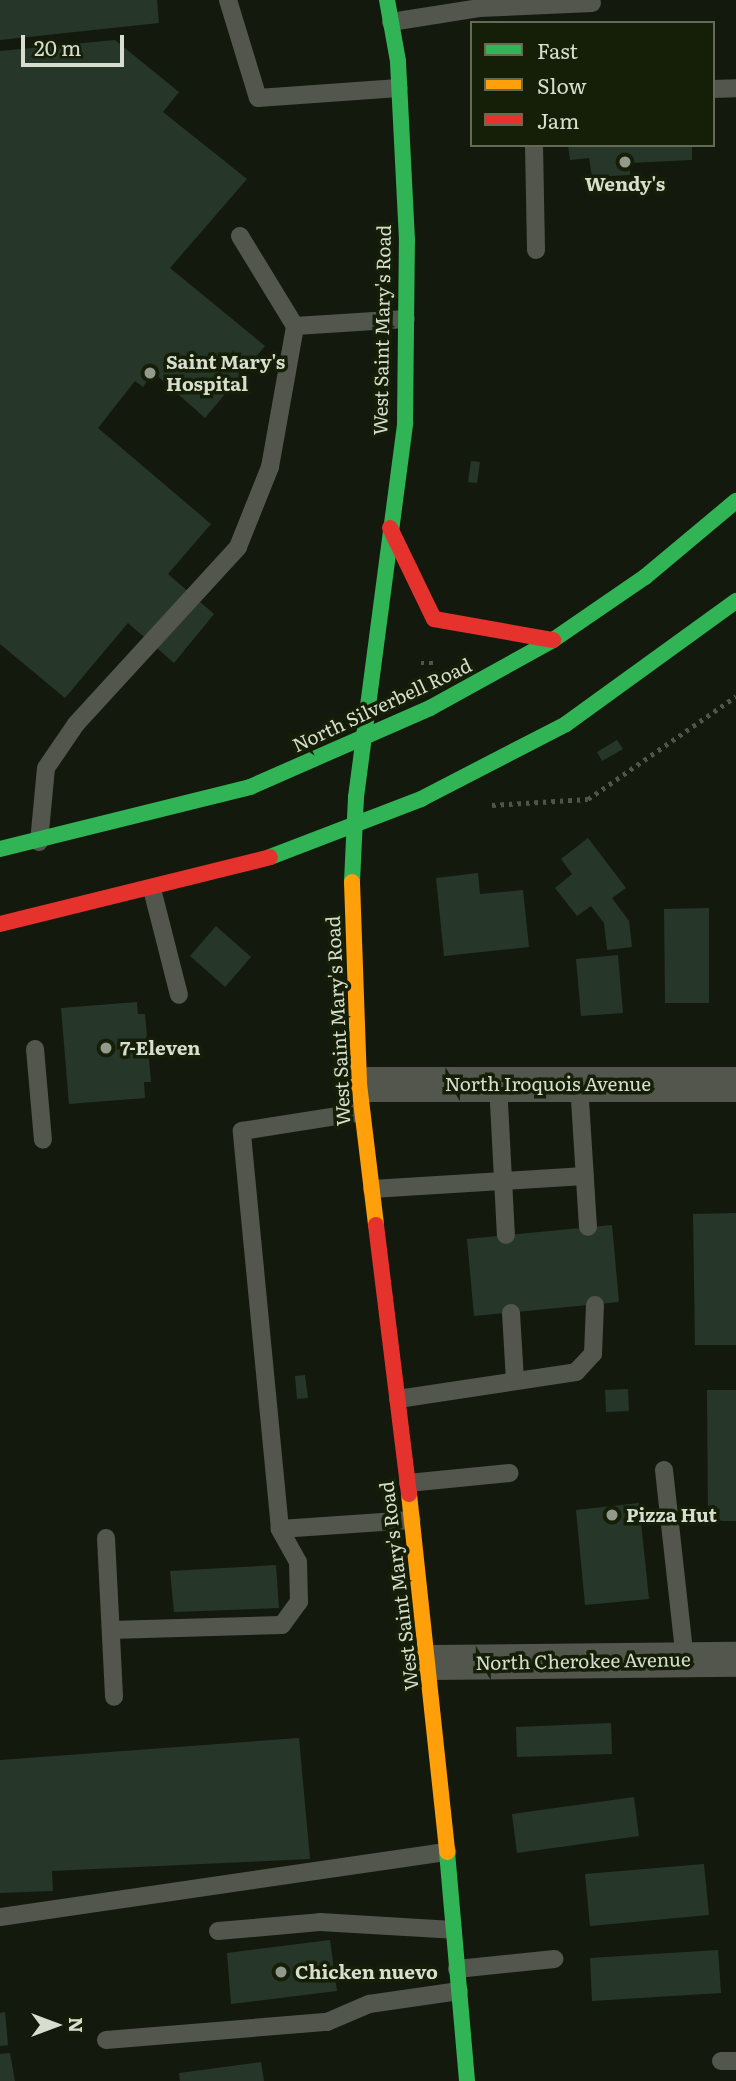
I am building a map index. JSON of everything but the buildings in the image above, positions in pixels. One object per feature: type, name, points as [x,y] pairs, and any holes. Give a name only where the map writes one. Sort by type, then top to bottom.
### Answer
[{"type":"main road","name":"West Saint Mary's Road","points":[[387,0],[399,88],[406,319],[405,423],[361,738],[354,827],[361,1098],[430,1662],[467,2081]]},
{"type":"main road","name":"North Silverbell Road","points":[[0,849],[39,842],[250,787],[484,681],[552,640],[645,577],[736,501]]},
{"type":"main road","points":[[390,528],[435,619],[552,640]]},
{"type":"main road","points":[[0,924],[153,892],[354,827],[566,724],[736,601]]},
{"type":"street","name":"North Iroquois Avenue","points":[[361,1098],[498,1084],[736,1084]]},
{"type":"street","name":"North Cherokee Avenue","points":[[430,1662],[736,1659]]},
{"type":"lane","points":[[228,0],[258,98],[399,88]]},
{"type":"lane","points":[[391,22],[533,14],[592,3]]},
{"type":"lane","points":[[715,89],[736,88]]},
{"type":"lane","points":[[534,147],[536,250]]},
{"type":"lane","points":[[39,842],[46,768],[76,724],[238,547],[270,467],[295,326],[240,236]]},
{"type":"lane","points":[[295,326],[406,319]]},
{"type":"lane","points":[[153,892],[179,995]]},
{"type":"lane","points":[[35,1049],[43,1140]]},
{"type":"lane","points":[[498,1084],[506,1235]]},
{"type":"lane","points":[[579,1084],[588,1227]]},
{"type":"lane","points":[[111,1630],[282,1625],[299,1602],[298,1562],[280,1529],[242,1131],[361,1098]]},
{"type":"lane","points":[[372,1189],[585,1176]]},
{"type":"lane","points":[[398,1399],[576,1372],[593,1354],[595,1305]]},
{"type":"lane","points":[[511,1313],[514,1381]]},
{"type":"lane","points":[[664,1470],[685,1660]]},
{"type":"lane","points":[[408,1483],[510,1473]]},
{"type":"lane","points":[[280,1529],[412,1520]]},
{"type":"lane","points":[[106,1538],[114,1697]]},
{"type":"lane","points":[[0,1917],[447,1852]]},
{"type":"lane","points":[[218,1931],[320,1922],[453,1930]]},
{"type":"lane","points":[[457,1969],[554,1959]]},
{"type":"lane","points":[[106,2040],[327,2022],[369,2004],[459,1992]]},
{"type":"path","points":[[421,663],[435,663]]},
{"type":"path","points":[[487,805],[588,799],[736,696]]},
{"type":"traffic: fast","points":[[352,882],[356,797],[405,423],[407,240],[398,61],[387,0]]},
{"type":"traffic: fast","points":[[0,849],[250,787],[430,708],[553,640],[645,577],[736,501]]},
{"type":"traffic: fast","points":[[270,857],[421,799],[566,724],[736,601]]},
{"type":"traffic: fast","points":[[447,1852],[467,2081]]},
{"type":"traffic: slow","points":[[352,882],[359,1084],[376,1225]]},
{"type":"traffic: slow","points":[[409,1494],[447,1852]]},
{"type":"traffic: jam","points":[[390,528],[434,619],[553,640]]},
{"type":"traffic: jam","points":[[0,924],[270,857]]},
{"type":"traffic: jam","points":[[376,1225],[409,1494]]},
{"type":"place","name":"Wendy's","points":[[625,162]]},
{"type":"place","name":"Saint Mary's Hospital","points":[[150,373]]},
{"type":"place","name":"7-Eleven","points":[[106,1048]]},
{"type":"place","name":"Pizza Hut","points":[[612,1515]]},
{"type":"place","name":"Chicken nuevo","points":[[281,1972]]}]
